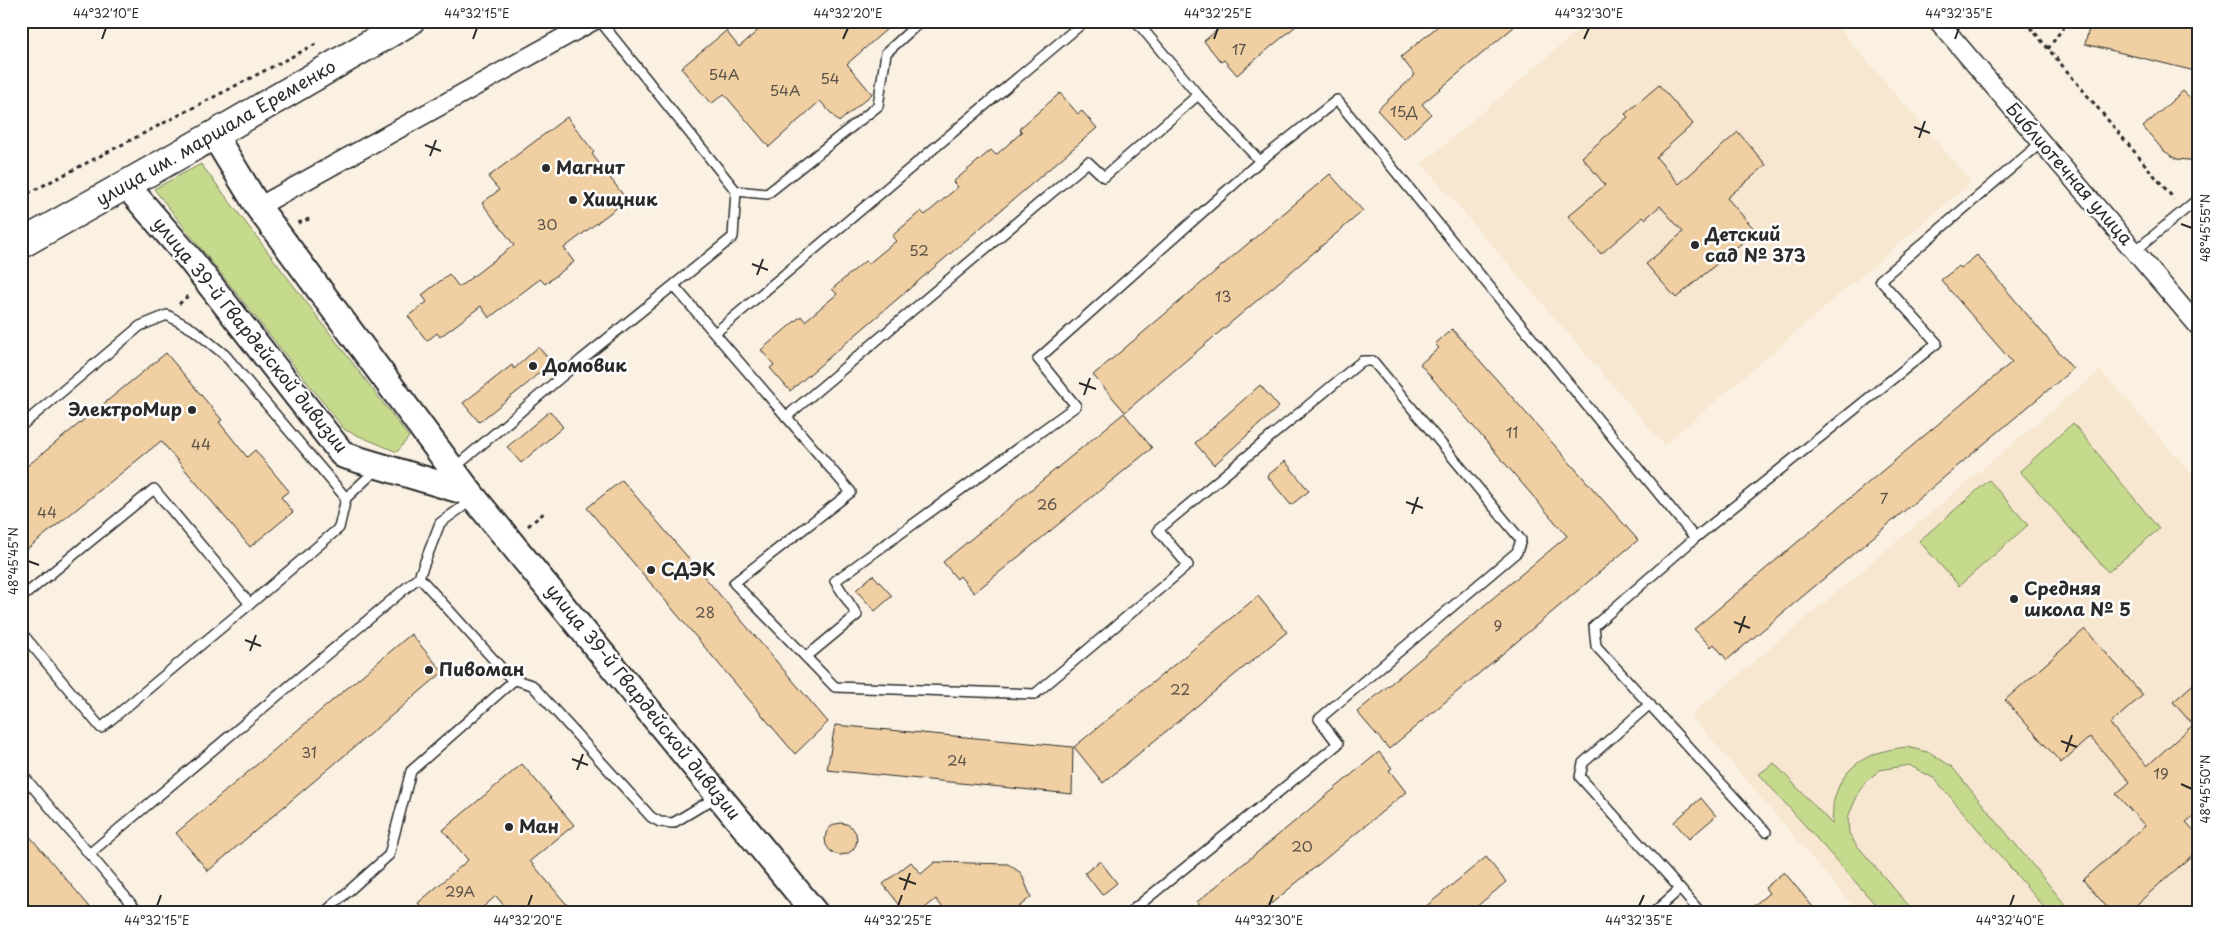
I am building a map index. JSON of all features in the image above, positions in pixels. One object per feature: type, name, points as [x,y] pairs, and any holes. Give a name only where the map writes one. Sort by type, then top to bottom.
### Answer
[{"type":"highway","name":"улица им. маршала Еременко","points":[[21,244],[410,21]]},
{"type":"main road","name":"улица 39-й Гвардейской дивизии","points":[[214,135],[258,207],[473,496],[815,913]]},
{"type":"main road","name":"улица 39-й Гвардейской дивизии","points":[[126,185],[190,259],[343,455],[473,496]]},
{"type":"street","points":[[258,207],[593,21]]},
{"type":"street","name":"Библиотечная улица","points":[[1938,21],[2199,327]]},
{"type":"lane","points":[[453,469],[581,360],[733,237],[736,192],[600,21]]},
{"type":"lane","points":[[736,192],[767,194],[878,106],[886,53],[921,21]]},
{"type":"lane","points":[[715,333],[1085,21]]},
{"type":"lane","points":[[1136,21],[1198,95],[1260,161]]},
{"type":"lane","points":[[786,417],[1088,162],[1104,177],[1198,95]]},
{"type":"lane","points":[[806,657],[857,616],[835,581],[1076,406],[1038,359],[1260,161],[1337,100],[1695,538]]},
{"type":"lane","points":[[1766,832],[1596,646],[1594,626],[1695,538],[1937,344],[1880,280],[2042,142]]},
{"type":"lane","points":[[2135,251],[2199,198]]},
{"type":"lane","points":[[674,286],[851,492],[734,583],[835,687],[1035,694],[1188,565],[1158,530],[1362,361],[1373,361],[1521,540],[1517,552],[1319,719],[1338,744],[1128,913]]},
{"type":"lane","points":[[21,426],[140,326],[167,315],[194,330],[225,354],[346,498]]},
{"type":"lane","points":[[21,632],[101,728],[339,528],[346,498],[381,466]]},
{"type":"lane","points":[[21,598],[154,489],[250,604]]},
{"type":"lane","points":[[89,854],[419,576],[440,523],[473,496]]},
{"type":"lane","points":[[419,576],[512,679],[532,685],[604,763],[642,809],[660,822],[673,823],[720,795]]},
{"type":"lane","points":[[324,913],[390,855],[411,772],[512,679]]},
{"type":"lane","points":[[1650,704],[1583,763],[1580,777],[1701,913]]},
{"type":"lane","points":[[21,773],[139,913]]},
{"type":"lane","points":[[1653,913],[1680,890]]},
{"type":"path","points":[[2025,21],[2199,228]]},
{"type":"path","points":[[2048,49],[2068,21]]},
{"type":"path","points":[[21,197],[326,39]]},
{"type":"path","points":[[527,526],[545,512]]},
{"type":"shaded area","name":"Детский сад № 373","points":[[1589,21],[1833,21],[1971,182],[1664,445],[1422,164]]},
{"type":"shaded area","name":"Средняя школа № 5","points":[[2100,370],[2199,482],[2199,913],[1859,913],[1691,715]]},
{"type":"green space","points":[[201,164],[409,437],[397,452],[345,430],[154,189]]},
{"type":"green space","points":[[2073,423],[2159,529],[2108,572],[2020,471]]},
{"type":"green space","points":[[1989,480],[2028,525],[1959,586],[1919,541]]},
{"type":"green space","points":[[1907,747],[1931,753],[1952,767],[2072,913],[2049,913],[1935,779],[1909,765],[1880,770],[1866,781],[1848,817],[1849,833],[1855,843],[1915,913],[1883,913],[1759,774],[1774,763],[1832,824],[1833,803],[1839,785],[1853,767],[1873,755]]},
{"type":"building","points":[[769,21],[896,21],[847,64],[872,94],[839,122],[820,101],[769,147],[724,94],[711,104],[681,68],[726,31],[739,47]]},
{"type":"building","points":[[1228,21],[1302,21],[1237,75],[1224,60],[1221,62],[1204,41]]},
{"type":"building","points":[[1444,21],[1521,21],[1422,104],[1431,114],[1404,139],[1377,110],[1415,75],[1401,57]]},
{"type":"building","points":[[2091,21],[2199,21],[2199,72],[2085,44]]},
{"type":"building","points":[[1659,85],[1693,124],[1656,157],[1679,184],[1738,132],[1766,165],[1727,198],[1756,231],[1676,298],[1646,264],[1683,232],[1660,206],[1645,219],[1643,217],[1601,254],[1568,216],[1605,185],[1582,157],[1628,117],[1625,114]]},
{"type":"building","points":[[2183,91],[2199,108],[2199,161],[2177,159],[2164,151],[2143,127]]},
{"type":"building","points":[[1060,93],[1078,114],[1082,111],[1097,128],[790,391],[770,368],[774,365],[761,350],[801,316],[805,321],[837,294],[832,289],[865,261],[868,264],[896,241],[892,236],[921,211],[925,215],[958,187],[953,182],[991,150],[996,155],[1022,132],[1019,129]]},
{"type":"building","points":[[567,117],[627,200],[564,248],[574,262],[545,284],[540,279],[489,318],[481,306],[440,337],[437,333],[427,341],[408,316],[427,302],[422,295],[449,274],[459,287],[514,245],[482,203],[499,190],[488,177]]},
{"type":"building","points":[[1330,174],[1363,211],[1125,412],[1093,375]]},
{"type":"building","points":[[1977,255],[2073,369],[1727,660],[1714,644],[1711,647],[1694,629],[2012,362],[1941,280],[1959,266],[1961,268]]},
{"type":"building","points":[[1452,329],[1638,540],[1389,749],[1357,712],[1567,536],[1420,364],[1439,348],[1435,344]]},
{"type":"building","points":[[538,347],[551,361],[527,384],[479,422],[463,403],[512,365],[514,369]]},
{"type":"building","points":[[166,353],[222,420],[219,422],[247,457],[255,450],[289,491],[281,497],[293,512],[250,547],[161,441],[21,554],[21,471]]},
{"type":"building","points":[[1260,385],[1279,407],[1214,465],[1195,443]]},
{"type":"building","points":[[550,411],[563,427],[521,463],[507,447]]},
{"type":"building","points":[[1124,413],[1152,448],[974,593],[960,576],[957,579],[943,562]]},
{"type":"building","points":[[1285,461],[1309,491],[1291,505],[1267,476]]},
{"type":"building","points":[[622,480],[828,722],[795,754],[587,508]]},
{"type":"building","points":[[873,575],[892,596],[875,611],[856,590]]},
{"type":"building","points":[[1258,596],[1287,632],[1103,783],[1074,747]]},
{"type":"building","points":[[2085,629],[2143,695],[2110,724],[2147,766],[2193,725],[2173,702],[2199,679],[2199,811],[2186,822],[2199,836],[2199,849],[2127,913],[2112,913],[2083,880],[2145,826],[2116,794],[2130,782],[2090,737],[2061,763],[2005,700]]},
{"type":"building","points":[[411,634],[443,672],[208,871],[176,833]]},
{"type":"building","points":[[835,725],[1073,747],[1072,794],[827,770]]},
{"type":"building","points":[[1379,752],[1392,768],[1389,770],[1406,792],[1260,913],[1206,913],[1197,902]]},
{"type":"building","name":"Ман","points":[[522,764],[574,825],[530,861],[574,913],[510,913],[496,896],[476,913],[426,913],[418,903],[468,860],[443,830]]},
{"type":"building","points":[[1701,798],[1716,816],[1689,839],[1674,822]]},
{"type":"building","points":[[841,823],[852,828],[857,839],[852,850],[841,855],[830,850],[825,839],[830,828]]},
{"type":"building","points":[[21,826],[95,913],[36,913],[21,895]]},
{"type":"building","points":[[1486,857],[1506,882],[1469,913],[1418,913]]},
{"type":"building","points":[[1100,861],[1117,883],[1102,895],[1085,873]]},
{"type":"building","points":[[911,862],[921,874],[935,862],[1008,864],[1021,873],[1031,897],[1011,913],[947,913],[936,899],[919,913],[906,913],[883,884]]},
{"type":"building","points":[[1784,872],[1818,913],[1745,913],[1769,893],[1765,888]]},
{"type":"place","name":"Магнит","points":[[546,168]]},
{"type":"place","name":"Хищник","points":[[573,200]]},
{"type":"place","name":"Детский сад № 373","points":[[1695,245]]},
{"type":"place","name":"Домовик","points":[[533,366]]},
{"type":"place","name":"ЭлектроМир","points":[[192,410]]},
{"type":"place","name":"СДЭК","points":[[651,570]]},
{"type":"place","name":"Средняя школа № 5","points":[[2014,599]]},
{"type":"place","name":"Пивоман","points":[[429,670]]},
{"type":"place","name":"Ман","points":[[509,827]]}]
